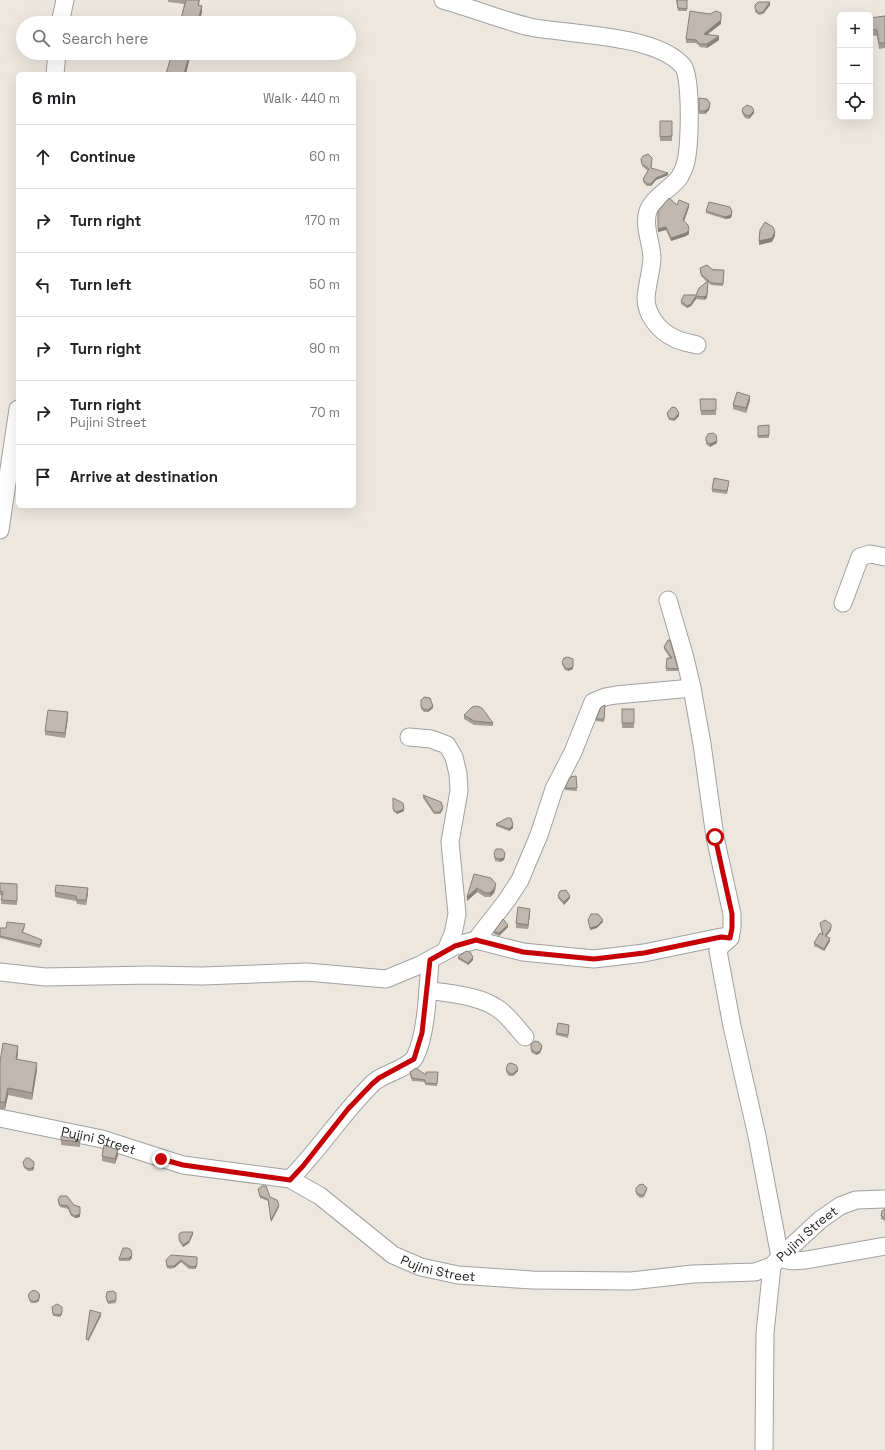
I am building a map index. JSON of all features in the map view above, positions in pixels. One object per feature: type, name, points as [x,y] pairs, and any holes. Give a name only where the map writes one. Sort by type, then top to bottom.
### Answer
[{"type":"street","points":[[62,16],[65,0]]},
{"type":"street","points":[[443,0],[528,26],[613,38],[649,46],[664,53],[683,66],[687,76],[688,88],[688,151],[685,166],[679,177],[649,210],[647,225],[652,258],[646,299],[649,313],[655,324],[674,338],[697,345]]},
{"type":"street","points":[[55,72],[56,60]]},
{"type":"street","points":[[0,530],[16,422]]},
{"type":"street","points":[[843,603],[860,557],[870,554],[885,557]]},
{"type":"street","points":[[668,600],[692,688],[702,744],[715,837],[732,914],[730,938],[720,947],[718,951],[732,1026],[757,1136],[776,1262],[765,1333],[764,1450]]},
{"type":"street","points":[[476,940],[507,900],[520,880],[539,835],[554,789],[573,752],[593,702],[605,697],[616,695],[692,688]]},
{"type":"street","points":[[409,737],[431,739],[440,741],[447,745],[454,757],[458,774],[459,791],[450,842],[457,914],[453,934],[446,950]]},
{"type":"street","points":[[0,972],[45,977],[151,975],[202,976],[307,972],[380,979],[393,977],[430,960],[446,950],[476,940],[523,952],[594,959],[644,953],[721,937],[730,938]]},
{"type":"street","points":[[290,1180],[303,1166],[348,1109],[372,1084],[379,1078],[414,1059],[422,1033],[428,990],[430,960]]},
{"type":"street","points":[[428,990],[483,1001],[497,1008],[525,1037]]},
{"type":"street","name":"Pujini Street","points":[[0,1118],[102,1139],[183,1165],[290,1180],[320,1196],[393,1255],[421,1267],[458,1275],[532,1280],[631,1281],[693,1274],[743,1273],[776,1262],[820,1220],[840,1206],[856,1200],[885,1199]]},
{"type":"street","points":[[776,1262],[785,1260],[806,1260],[885,1246]]},
{"type":"building","points":[[186,0],[199,0],[198,5],[202,6],[199,16],[182,16]]},
{"type":"building","points":[[677,0],[687,0],[687,9],[678,8]]},
{"type":"building","points":[[758,2],[770,2],[763,12],[759,13],[755,9],[755,5]]},
{"type":"building","points":[[690,11],[710,14],[716,11],[721,13],[721,20],[704,34],[719,36],[707,44],[700,44],[696,40],[686,39]]},
{"type":"building","points":[[885,16],[885,43],[879,43],[877,30],[873,29],[873,18]]},
{"type":"building","points":[[170,60],[188,60],[185,72],[167,72]]},
{"type":"building","points":[[699,98],[707,99],[710,103],[709,108],[705,111],[699,111]]},
{"type":"building","points":[[747,105],[752,107],[754,111],[749,116],[745,115],[742,111]]},
{"type":"building","points":[[660,121],[672,121],[672,136],[660,137]]},
{"type":"building","points":[[648,154],[652,158],[651,168],[668,173],[656,178],[651,184],[647,184],[643,179],[649,169],[642,164],[641,159],[643,156]]},
{"type":"building","points":[[669,198],[677,205],[679,200],[689,204],[683,220],[688,225],[689,230],[686,233],[671,238],[666,227],[658,229],[658,211]]},
{"type":"building","points":[[709,202],[730,207],[732,212],[731,215],[725,217],[706,211]]},
{"type":"building","points":[[765,222],[773,227],[775,232],[772,238],[759,241],[760,230]]},
{"type":"building","points":[[707,265],[713,270],[724,270],[723,284],[711,283],[701,274],[700,268]]},
{"type":"building","points":[[708,281],[707,295],[704,297],[696,296],[691,304],[687,306],[681,301],[684,295],[696,295],[699,288]]},
{"type":"building","points":[[737,392],[750,396],[746,408],[733,405]]},
{"type":"building","points":[[700,399],[716,399],[716,410],[701,411]]},
{"type":"building","points":[[672,407],[676,408],[679,413],[674,419],[669,418],[667,413]]},
{"type":"building","points":[[769,425],[769,435],[758,436],[758,426]]},
{"type":"building","points":[[713,433],[716,435],[717,441],[710,444],[706,441],[706,438],[708,434]]},
{"type":"building","points":[[714,478],[729,481],[727,491],[712,489]]},
{"type":"building","points":[[668,640],[670,640],[678,669],[666,668],[667,658],[672,658],[664,647]]},
{"type":"building","points":[[568,657],[573,659],[573,667],[568,669],[565,668],[562,662],[564,658]]},
{"type":"building","points":[[424,697],[430,698],[433,706],[428,710],[421,707],[421,700]]},
{"type":"building","points":[[605,705],[604,719],[596,719],[601,707]]},
{"type":"building","points":[[477,706],[482,708],[493,723],[474,721],[464,715],[472,707]]},
{"type":"building","points":[[622,709],[634,709],[634,723],[622,723]]},
{"type":"building","points":[[48,710],[68,712],[65,733],[45,731]]},
{"type":"building","points":[[576,776],[577,788],[565,788],[570,777]]},
{"type":"building","points":[[423,795],[441,802],[443,807],[440,812],[434,812]]},
{"type":"building","points":[[393,798],[403,803],[404,809],[397,812],[393,809]]},
{"type":"building","points":[[507,818],[511,818],[513,825],[509,829],[496,824]]},
{"type":"building","points":[[496,849],[502,849],[505,853],[504,858],[495,858],[494,853]]},
{"type":"building","points":[[474,874],[491,878],[496,884],[494,889],[490,893],[485,893],[477,888],[467,897]]},
{"type":"building","points":[[0,883],[17,884],[17,901],[1,900],[3,892],[0,891]]},
{"type":"building","points":[[56,885],[88,888],[86,900],[77,900],[76,896],[55,892]]},
{"type":"building","points":[[566,890],[570,896],[564,902],[558,896],[560,891]]},
{"type":"building","points":[[518,907],[530,909],[528,925],[516,923]]},
{"type":"building","points":[[591,914],[598,914],[603,920],[597,926],[590,928],[588,920]]},
{"type":"building","points":[[503,919],[508,925],[499,933],[494,932]]},
{"type":"building","points":[[825,920],[831,924],[831,928],[825,936],[830,938],[824,949],[814,943],[820,933],[823,935],[820,923]]},
{"type":"building","points":[[7,922],[25,924],[22,932],[42,940],[40,945],[0,936],[0,928],[6,928]]},
{"type":"building","points":[[466,951],[470,952],[473,957],[468,963],[458,957]]},
{"type":"building","points":[[558,1023],[569,1025],[568,1035],[556,1033]]},
{"type":"building","points":[[535,1041],[539,1042],[542,1046],[540,1051],[536,1053],[531,1049],[531,1044]]},
{"type":"building","points":[[3,1043],[18,1046],[16,1059],[37,1063],[32,1093],[8,1088],[5,1102],[0,1102],[0,1062]]},
{"type":"building","points":[[511,1063],[516,1065],[518,1069],[513,1074],[509,1073],[506,1069],[508,1064]]},
{"type":"building","points":[[416,1068],[426,1075],[426,1072],[438,1072],[437,1084],[425,1083],[425,1080],[412,1078],[410,1072]]},
{"type":"building","points":[[61,1136],[80,1140],[80,1142],[61,1140]]},
{"type":"building","points":[[104,1145],[118,1150],[115,1159],[102,1156]]},
{"type":"building","points":[[26,1158],[29,1158],[34,1162],[34,1166],[32,1168],[28,1169],[24,1166],[23,1162]]},
{"type":"building","points":[[643,1184],[647,1188],[644,1195],[640,1195],[636,1192],[636,1188]]},
{"type":"building","points":[[262,1186],[266,1186],[270,1197],[277,1200],[279,1205],[271,1220],[268,1199],[260,1196],[258,1189]]},
{"type":"building","points":[[60,1196],[67,1196],[74,1205],[80,1207],[80,1214],[75,1216],[71,1214],[68,1206],[60,1205],[58,1200]]},
{"type":"building","points":[[885,1209],[885,1218],[881,1216],[882,1211]]},
{"type":"building","points":[[182,1232],[193,1232],[189,1241],[183,1245],[179,1239],[179,1234]]},
{"type":"building","points":[[123,1248],[128,1248],[131,1250],[132,1255],[129,1258],[119,1259]]},
{"type":"building","points":[[171,1255],[197,1257],[197,1264],[195,1267],[189,1266],[181,1260],[174,1266],[167,1266],[166,1260]]},
{"type":"building","points":[[32,1291],[36,1291],[38,1292],[38,1300],[32,1301],[29,1298],[29,1294]]},
{"type":"building","points":[[113,1291],[116,1293],[116,1300],[108,1302],[106,1297],[107,1292]]},
{"type":"building","points":[[57,1304],[62,1307],[62,1312],[60,1315],[53,1314],[52,1307]]},
{"type":"building","points":[[90,1310],[101,1313],[88,1340],[86,1339]]},
{"type":"route","points":[[161,1159],[183,1165],[278,1177],[290,1180],[303,1166],[348,1109],[372,1084],[379,1078],[406,1065],[414,1059],[418,1051],[422,1033],[428,990],[430,960],[455,946],[470,941],[481,940],[523,952],[594,959],[644,953],[725,936],[730,938],[732,914],[715,837]]}]
